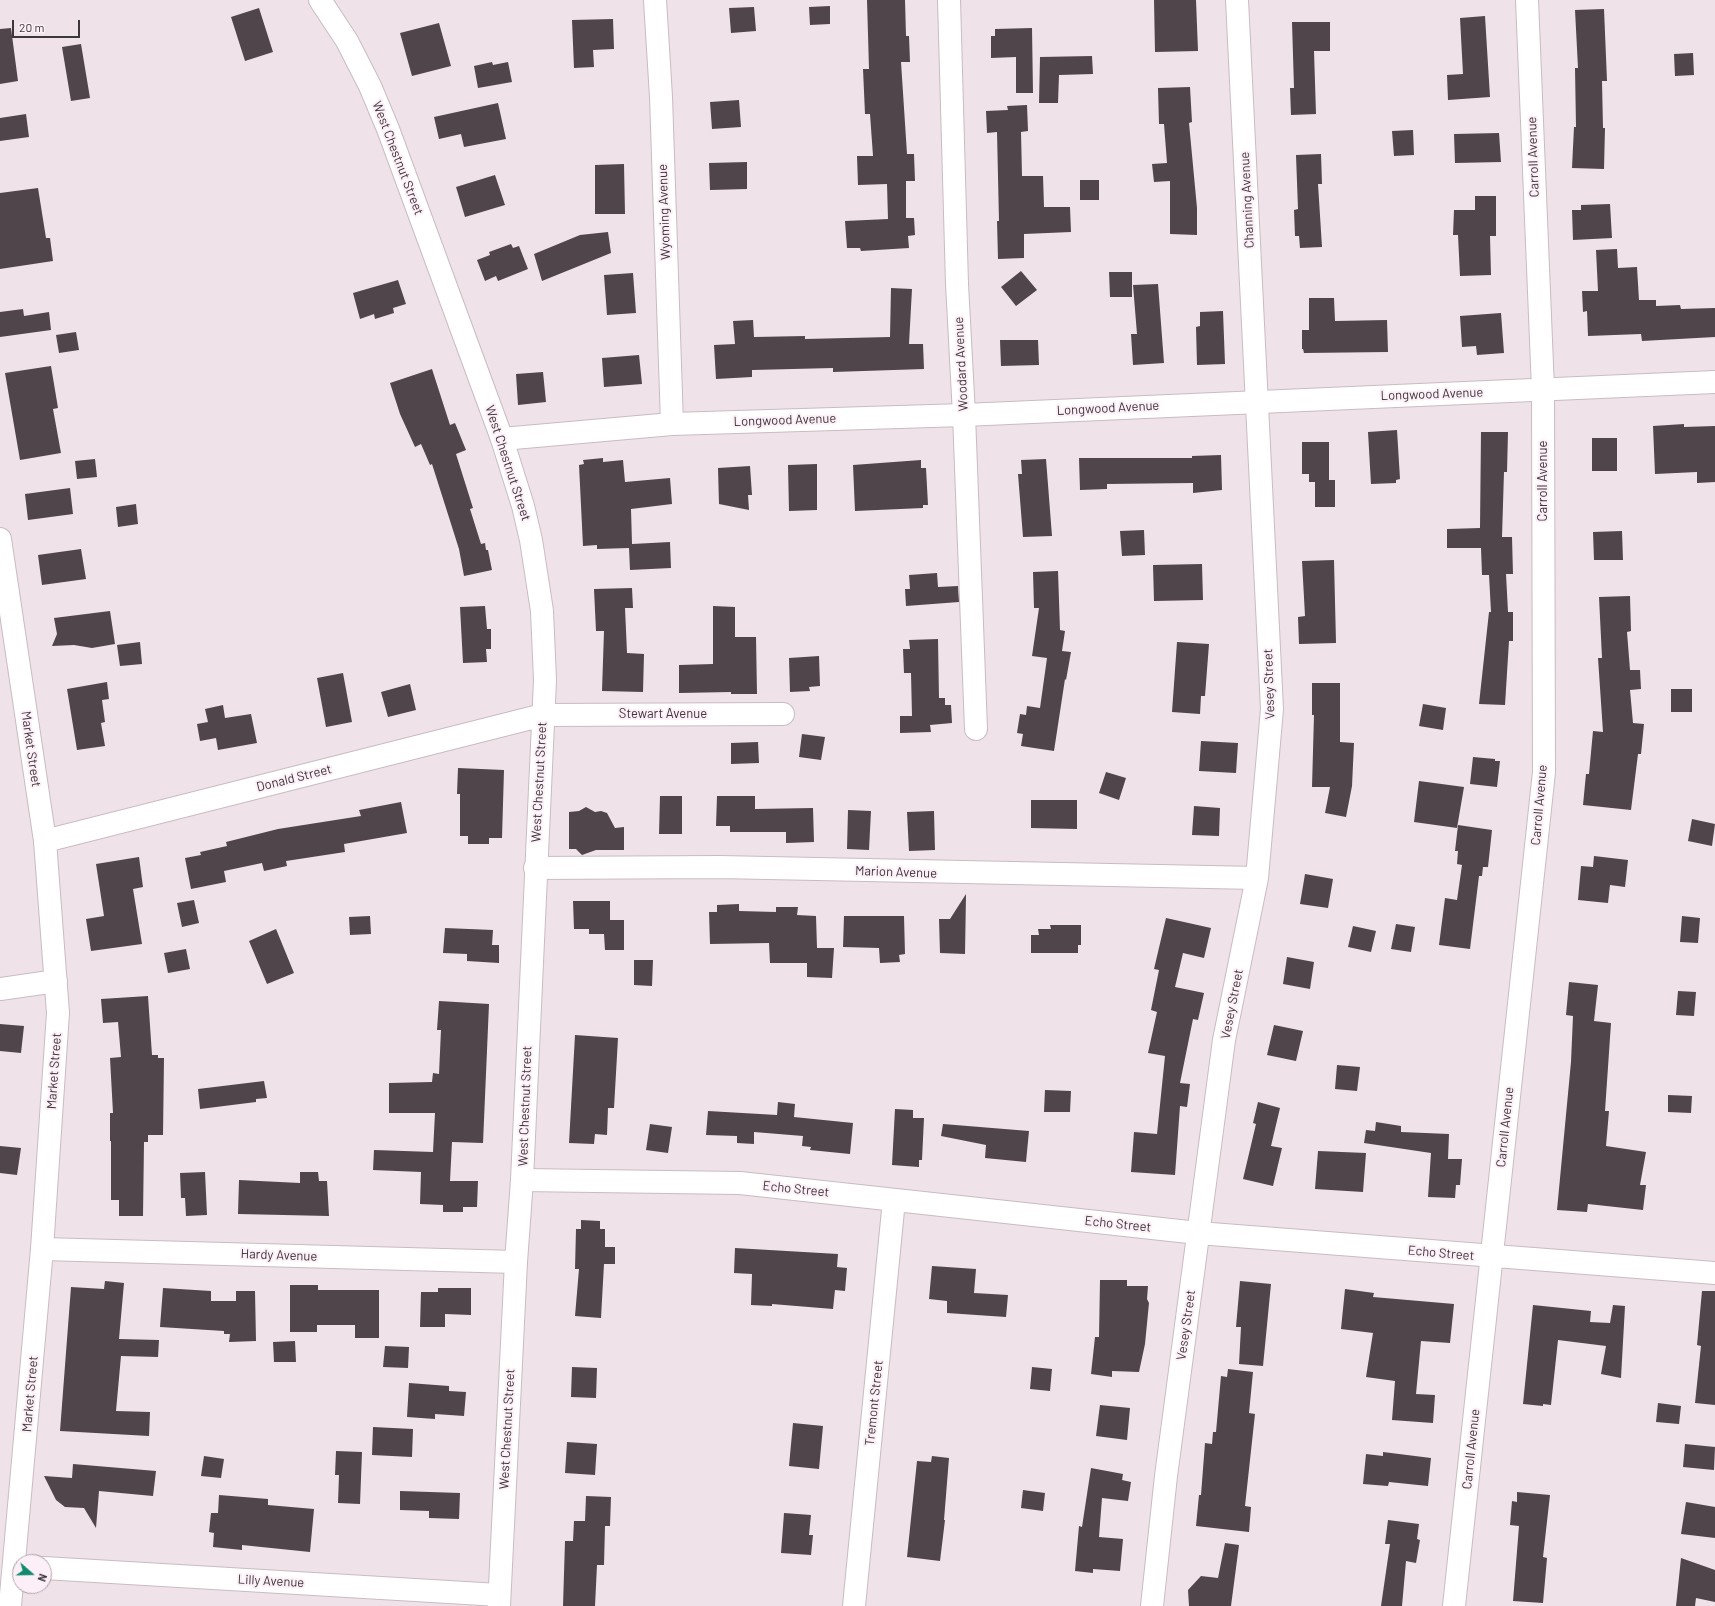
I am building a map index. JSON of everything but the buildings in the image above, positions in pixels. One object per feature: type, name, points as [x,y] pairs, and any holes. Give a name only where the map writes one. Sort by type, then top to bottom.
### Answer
[{"type":"street","name":"West Chestnut Street","points":[[320,0],[347,41],[370,86],[382,114],[502,439],[523,506],[537,576],[544,644],[543,715],[522,1180],[516,1262],[499,1601]]},
{"type":"street","name":"Wyoming Avenue","points":[[655,0],[661,97],[672,424]]},
{"type":"street","name":"Woodard Avenue","points":[[949,0],[957,284],[964,414],[976,728]]},
{"type":"street","name":"Channing Avenue","points":[[1237,0],[1258,401]]},
{"type":"street","name":"Carroll Avenue","points":[[1454,1606],[1544,772],[1543,389],[1527,0]]},
{"type":"street","name":"Longwood Avenue","points":[[502,439],[672,424],[964,414],[1715,382]]},
{"type":"street","name":"Vesey Street","points":[[1152,1606],[1166,1476],[1224,1040],[1257,878],[1272,708],[1263,570],[1258,401]]},
{"type":"street","name":"Market Street","points":[[0,539],[45,841],[58,1013],[42,1249],[18,1554]]},
{"type":"street","name":"Stewart Avenue","points":[[543,715],[783,714]]},
{"type":"street","name":"Donald Street","points":[[45,841],[543,715]]},
{"type":"street","name":"Marion Avenue","points":[[535,868],[719,867],[1257,878]]},
{"type":"street","points":[[0,989],[56,981]]},
{"type":"street","name":"Echo Street","points":[[522,1180],[740,1183],[1198,1233],[1491,1257],[1715,1273]]},
{"type":"street","name":"Tremont Street","points":[[854,1606],[894,1200]]},
{"type":"street","name":"Hardy Avenue","points":[[42,1249],[516,1262]]},
{"type":"street","name":"Lilly Avenue","points":[[52,1569],[499,1601]]},
{"type":"street","name":"Market Street","points":[[10,1606],[12,1594]]}]
